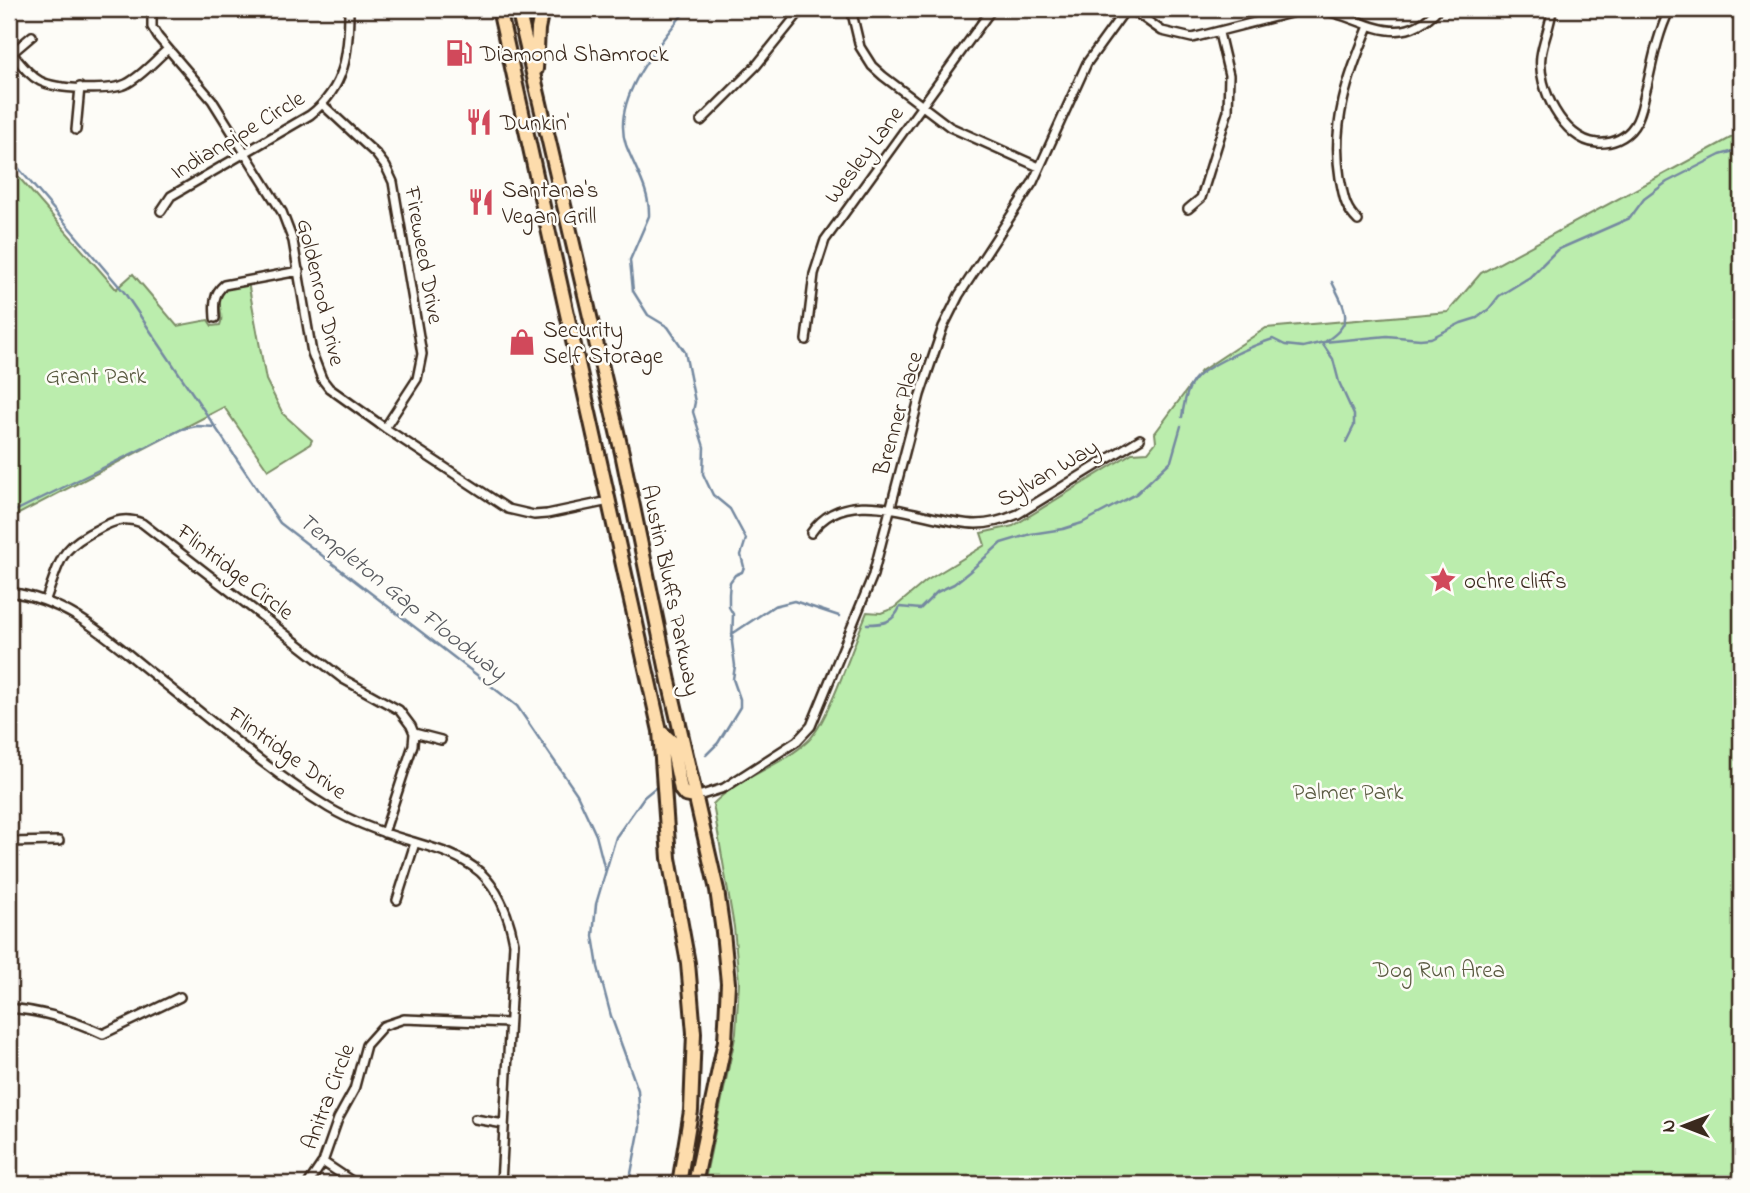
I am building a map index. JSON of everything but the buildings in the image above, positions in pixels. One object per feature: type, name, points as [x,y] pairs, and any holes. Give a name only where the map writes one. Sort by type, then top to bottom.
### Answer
[{"type":"main road","name":"Austin Bluffs Parkway","points":[[499,9],[660,731],[669,858],[688,963],[694,1033],[691,1111],[679,1184]]},
{"type":"main road","name":"Austin Bluffs Parkway","points":[[518,9],[622,453],[717,890],[728,983],[725,1041],[695,1184]]},
{"type":"main road","points":[[536,86],[538,29],[542,9]]},
{"type":"main road","points":[[660,731],[671,741],[681,790],[685,795],[695,797]]},
{"type":"street","name":"Goldenrod Drive","points":[[152,9],[152,27],[212,100],[289,227],[312,353],[322,379],[337,395],[385,428],[495,502],[515,511],[534,515],[547,514],[610,501]]},
{"type":"street","name":"Indianpipe Circle","points":[[161,211],[172,196],[323,105],[332,95],[342,73],[349,9]]},
{"type":"street","points":[[701,121],[756,66],[802,9]]},
{"type":"street","points":[[851,9],[856,35],[865,57],[878,71],[960,132],[1039,167]]},
{"type":"street","name":"Wesley Lane","points":[[806,340],[814,274],[825,240],[992,9]]},
{"type":"street","points":[[1129,9],[1170,35],[1192,38],[1219,33],[1281,13],[1306,9]]},
{"type":"street","name":"Brenner Place","points":[[695,797],[724,788],[797,741],[811,726],[873,575],[920,395],[943,327],[959,295],[1028,190],[1087,63],[1129,9]]},
{"type":"street","points":[[1316,9],[1389,31],[1405,30],[1422,23],[1438,9]]},
{"type":"street","points":[[1552,9],[1541,57],[1541,74],[1546,94],[1565,126],[1578,138],[1586,142],[1604,143],[1626,135],[1637,120],[1658,38],[1670,9]]},
{"type":"street","points":[[1358,221],[1347,210],[1345,201],[1338,160],[1338,124],[1350,71],[1369,26]]},
{"type":"street","points":[[1188,209],[1201,198],[1228,111],[1229,75],[1219,33]]},
{"type":"street","points":[[32,36],[10,52],[29,73],[43,83],[80,87],[106,88],[123,85],[168,49]]},
{"type":"street","points":[[76,130],[80,87]]},
{"type":"street","name":"Fireweed Drive","points":[[323,105],[376,154],[386,167],[396,197],[422,354],[421,367],[410,391],[385,428]]},
{"type":"street","points":[[215,318],[214,299],[224,285],[299,271]]},
{"type":"street","name":"Sylvan Way","points":[[811,533],[820,520],[853,507],[869,505],[967,524],[999,522],[1018,514],[1140,439]]},
{"type":"street","name":"Flintridge Circle","points":[[46,599],[60,562],[74,542],[111,522],[131,519],[142,523],[343,679],[399,710],[414,733]]},
{"type":"street","name":"Flintridge Drive","points":[[9,592],[46,599],[91,625],[304,792],[331,809],[384,833],[463,860],[480,872],[495,889],[503,905],[514,943],[501,1184]]},
{"type":"street","points":[[384,833],[413,744],[414,733],[441,740]]},
{"type":"street","points":[[9,842],[59,841]]},
{"type":"street","points":[[397,900],[415,843]]},
{"type":"street","points":[[9,1008],[40,1010],[75,1021],[103,1034],[180,997]]},
{"type":"street","name":"Anitra Circle","points":[[308,1184],[323,1162],[338,1119],[355,1090],[366,1045],[383,1026],[404,1019],[509,1023]]},
{"type":"street","points":[[475,1119],[504,1124]]},
{"type":"street","points":[[323,1162],[356,1184]]},
{"type":"green space","name":"Palmer Park","points":[[1741,126],[1741,1184],[704,1184],[736,1033],[739,982],[734,927],[713,804],[735,786],[785,758],[808,741],[832,700],[867,612],[881,613],[894,608],[926,581],[985,545],[981,533],[1013,526],[1132,453],[1148,452],[1156,442],[1155,433],[1201,371],[1266,328],[1448,312],[1481,273],[1738,134]]},
{"type":"green space","name":"Grant Park","points":[[9,166],[116,289],[133,274],[177,326],[208,320],[212,326],[220,325],[221,291],[231,285],[248,282],[266,380],[283,414],[312,440],[310,444],[268,470],[224,407],[9,519]]},
{"type":"waterway","name":"Templeton Gap Floodway","points":[[687,9],[640,72],[625,109],[623,127],[626,145],[645,188],[649,206],[649,216],[630,260],[633,291],[648,315],[668,327],[685,352],[695,402],[693,412],[704,447],[703,474],[713,495],[730,509],[746,539],[741,555],[744,567],[730,582],[729,594],[729,607],[733,614],[733,679],[740,707],[718,743],[706,755]]},
{"type":"waterway","points":[[1182,417],[1189,389],[1200,374],[1231,356],[1273,339],[1285,345],[1303,347],[1324,342],[1387,336],[1431,338],[1477,318],[1489,309],[1499,296],[1530,277],[1557,250],[1630,218],[1644,199],[1667,182],[1720,155],[1741,149]]},
{"type":"waterway","name":"Templeton Gap Floodway","points":[[9,157],[124,292],[280,523],[517,706],[577,794],[596,835],[605,870]]},
{"type":"waterway","points":[[1326,341],[1345,321],[1344,308],[1332,282]]},
{"type":"waterway","points":[[1322,343],[1333,359],[1339,382],[1354,415],[1354,426],[1346,442]]},
{"type":"waterway","points":[[9,514],[182,429],[197,426],[216,427]]},
{"type":"waterway","name":"Templeton Gap Floodway","points":[[867,624],[887,622],[900,607],[920,609],[937,592],[954,584],[1001,543],[1082,523],[1136,494],[1171,461],[1181,426]]},
{"type":"waterway","name":"Templeton Gap Floodway","points":[[732,634],[774,606],[794,601],[839,616]]},
{"type":"waterway","name":"Templeton Gap Floodway","points":[[629,1184],[640,1127],[638,1090],[611,1016],[593,936],[596,904],[616,837],[644,797],[655,788]]},
{"type":"place","name":"Diamond Shamrock","points":[[459,53]]},
{"type":"place","name":"Dunkin'","points":[[479,122]]},
{"type":"place","name":"Santana's Vegan Grill","points":[[481,202]]},
{"type":"place","name":"Security Self Storage","points":[[522,342]]},
{"type":"place","name":"ochre cliffs","points":[[1443,580]]},
{"type":"park label","name":"Dog Run Area","points":[[1439,969]]}]
